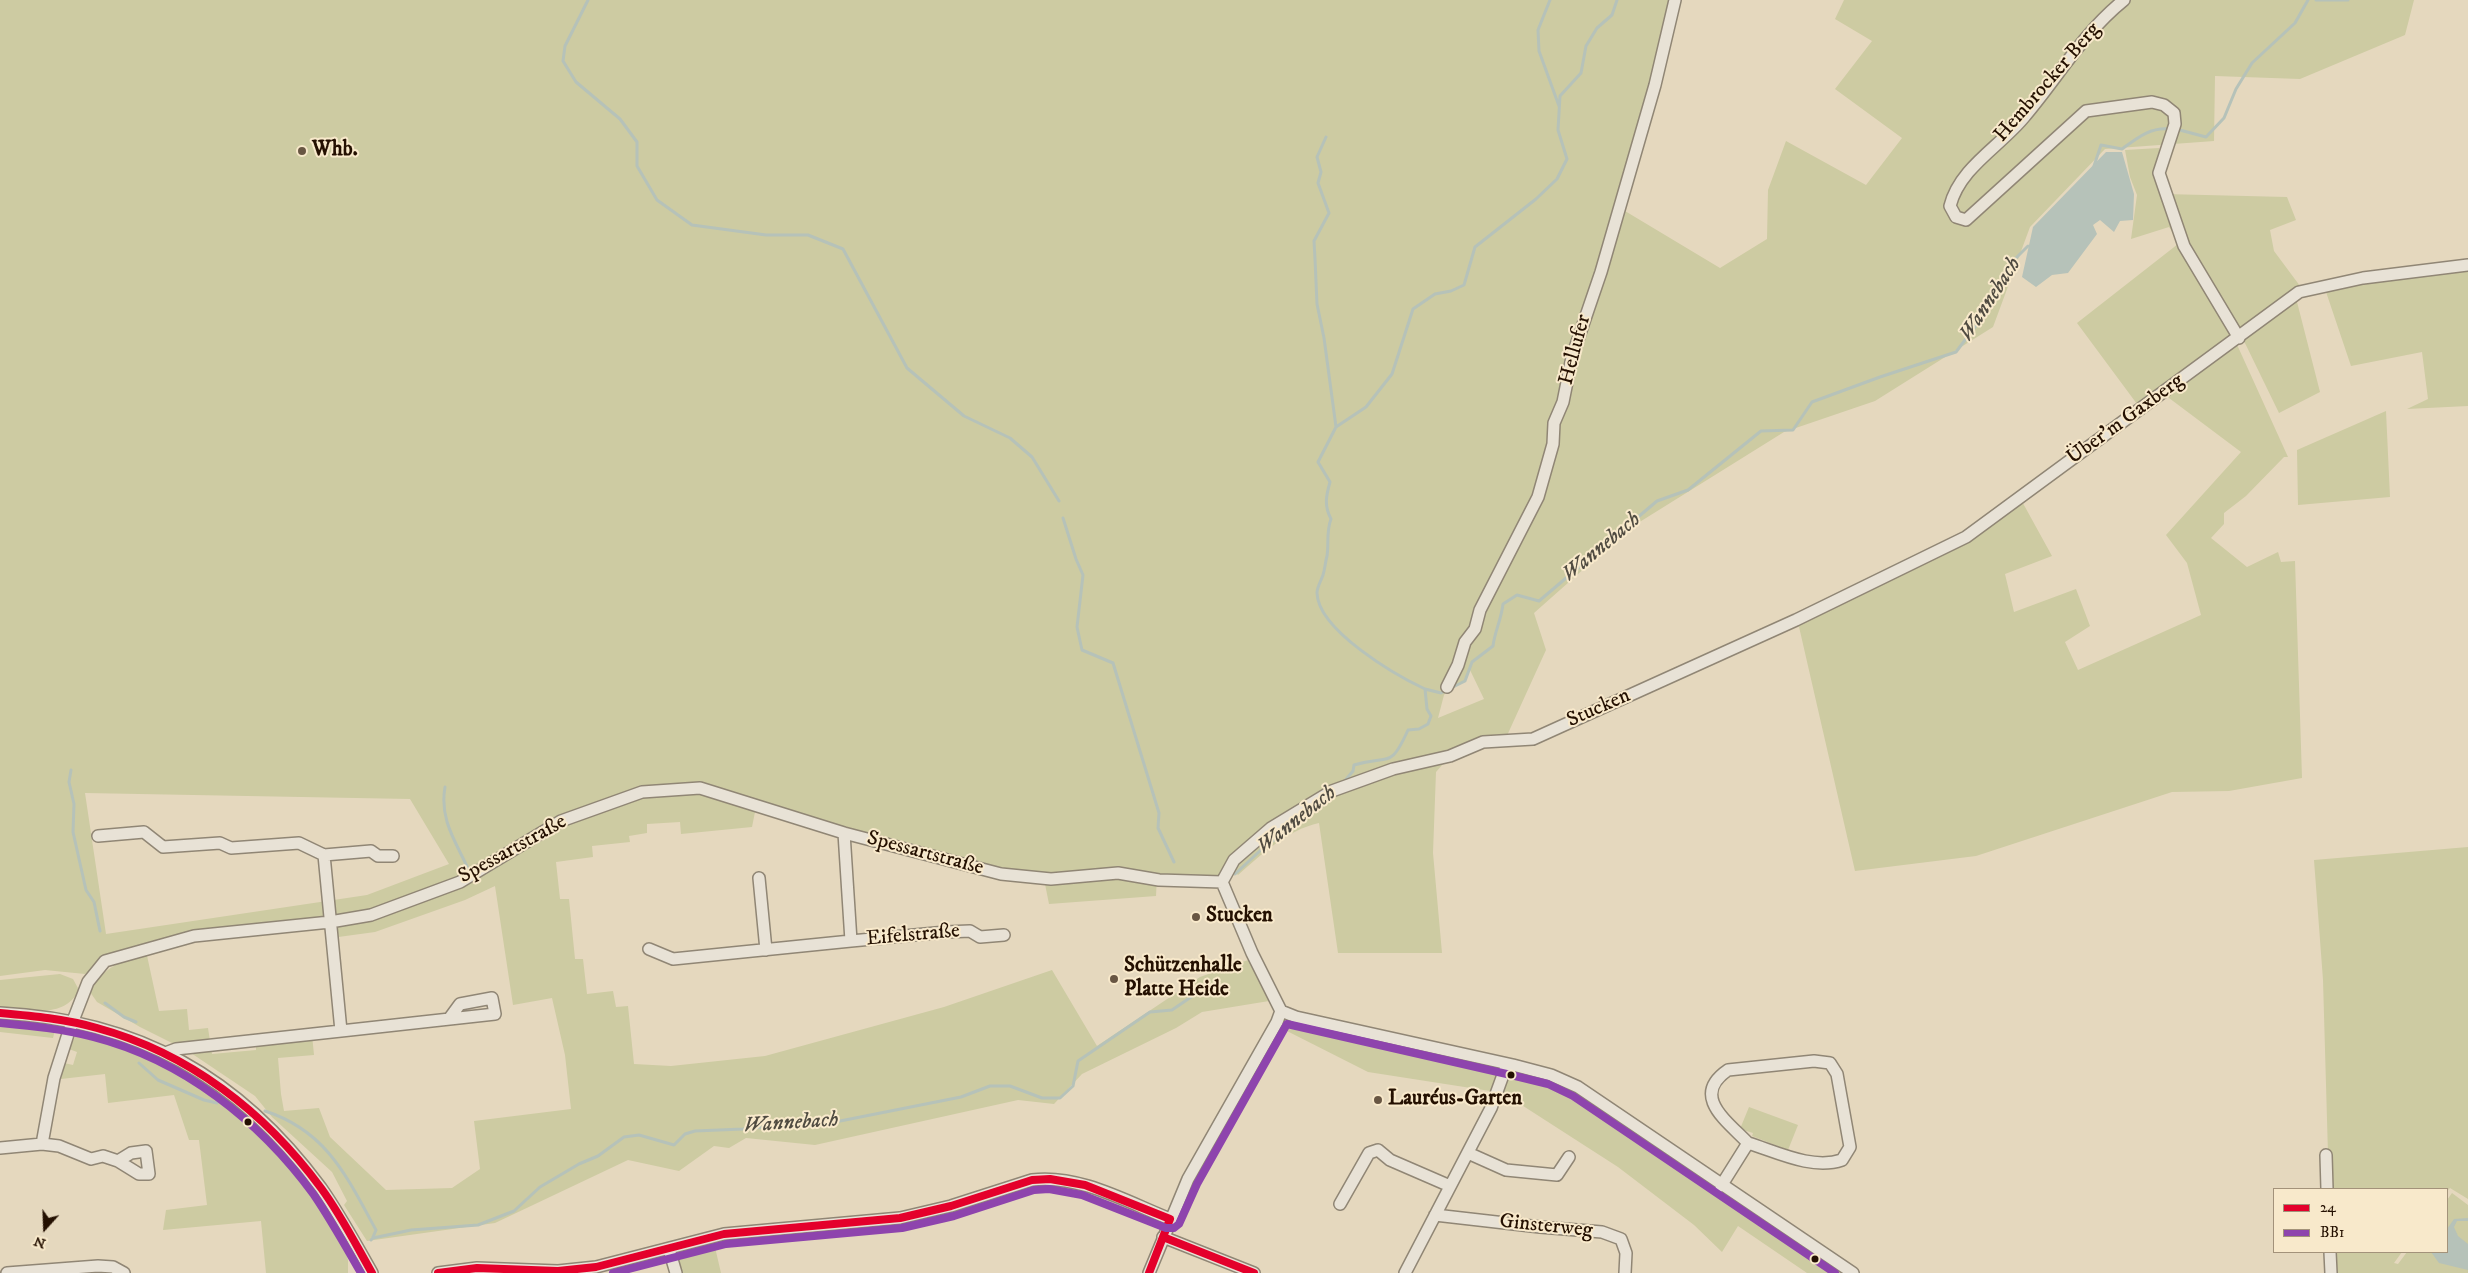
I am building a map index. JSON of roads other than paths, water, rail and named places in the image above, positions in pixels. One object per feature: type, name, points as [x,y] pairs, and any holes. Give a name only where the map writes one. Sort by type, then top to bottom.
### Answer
[{"type":"street","name":"Hellufer","points":[[1447,687],[1458,665],[1465,642],[1475,629],[1480,610],[1538,497],[1553,444],[1554,423],[1563,402],[1572,357],[1601,272],[1655,85],[1675,0]]},
{"type":"street","name":"Hembrocker Berg","points":[[2124,0],[2111,10],[2071,54],[2024,118],[1986,153],[1954,191],[1950,206],[1956,217],[1966,220],[2086,111],[2152,102],[2164,105],[2174,113],[2175,124],[2159,174],[2184,246],[2239,338]]},
{"type":"street","name":"Über'm Gaxberg","points":[[1796,620],[1966,537],[2299,292],[2363,278],[2468,265]]},
{"type":"street","name":"Stucken","points":[[1222,882],[1234,860],[1271,828],[1332,791],[1393,769],[1450,756],[1482,742],[1533,739],[1796,620]]},
{"type":"street","name":"Spessartstraße","points":[[42,1144],[54,1078],[73,1020],[88,982],[105,961],[194,936],[330,922],[371,915],[460,882],[561,821],[642,792],[700,788],[844,833],[1001,874],[1051,879],[1118,873],[1160,880],[1222,882]]},
{"type":"street","points":[[98,836],[144,832],[163,847],[220,843],[232,848],[299,843],[324,855],[371,851],[378,856],[393,856]]},
{"type":"street","name":"Eifelstraße","points":[[844,833],[851,941]]},
{"type":"street","points":[[324,855],[341,1031]]},
{"type":"street","points":[[759,878],[766,950]]},
{"type":"street","points":[[1222,882],[1252,953],[1281,1011],[1296,1017],[1551,1075],[1578,1087],[1721,1186],[1853,1273]]},
{"type":"street","name":"Eifelstraße","points":[[649,949],[673,959],[954,932],[970,931],[980,938],[1004,935]]},
{"type":"street","points":[[1149,1273],[1188,1179],[1277,1022],[1281,1011]]},
{"type":"street","points":[[0,1013],[73,1020],[131,1037],[168,1052],[212,1079],[231,1094],[286,1146],[321,1189],[372,1273]]},
{"type":"street","points":[[168,1052],[176,1049],[448,1019]]},
{"type":"street","points":[[1814,1061],[1830,1063],[1837,1074],[1850,1147],[1842,1160],[1831,1164],[1810,1162],[1748,1143],[1713,1105],[1711,1091],[1716,1078],[1728,1070],[1814,1061]]},
{"type":"street","points":[[1405,1273],[1491,1108],[1506,1064]]},
{"type":"street","points":[[1721,1186],[1748,1143]]},
{"type":"street","points":[[0,1148],[42,1144],[59,1146],[91,1159],[103,1156],[118,1161]]},
{"type":"street","points":[[1340,1204],[1368,1153],[1378,1150],[1390,1160],[1450,1186]]},
{"type":"street","points":[[1468,1153],[1506,1170],[1557,1175],[1569,1157]]},
{"type":"street","points":[[2326,1155],[2327,1188]]},
{"type":"street","points":[[438,1273],[477,1268],[576,1270],[611,1264],[724,1234],[900,1218],[1044,1178],[1060,1179],[1084,1185],[1170,1219]]},
{"type":"street","name":"Ginsterweg","points":[[1435,1214],[1540,1227],[1602,1232],[1621,1240],[1626,1253],[1625,1273]]},
{"type":"street","points":[[1163,1237],[1254,1273]]},
{"type":"street","points":[[669,1249],[676,1273]]},
{"type":"street","points":[[2330,1253],[2331,1273]]},
{"type":"street","points":[[8,1273],[98,1266],[113,1267],[124,1273]]},
{"type":"waterway","points":[[588,0],[565,46],[563,61],[576,82],[620,119],[637,142],[637,166],[657,200],[692,225],[766,235],[808,235],[843,249],[907,368],[964,416],[1010,438],[1032,457],[1059,501]]},
{"type":"waterway","points":[[1550,0],[1538,30],[1539,51],[1559,106]]},
{"type":"waterway","points":[[1425,689],[1360,650],[1330,622],[1321,607],[1317,591],[1324,573],[1331,519],[1326,501],[1330,482],[1318,462],[1336,427],[1366,407],[1392,374],[1413,309],[1435,294],[1451,291],[1464,285],[1475,247],[1536,199],[1557,179],[1567,159],[1558,130],[1560,96],[1581,73],[1586,46],[1597,28],[1612,15],[1617,0]]},
{"type":"waterway","name":"Wannebach","points":[[2176,129],[2206,137],[2224,118],[2236,89],[2252,63],[2295,23],[2308,0]]},
{"type":"waterway","name":"Wannebach","points":[[2316,0],[2348,0]]},
{"type":"waterway","name":"Wannebach","points":[[2094,166],[2101,145],[2122,149],[2150,132],[2170,129]]},
{"type":"waterway","points":[[1326,137],[1317,157],[1321,172],[1318,183],[1329,213],[1314,241],[1317,304],[1324,338],[1336,427]]},
{"type":"waterway","name":"Wannebach","points":[[1343,783],[1353,771],[1354,765],[1392,756],[1402,743],[1408,730],[1419,729],[1428,724],[1431,716],[1427,709],[1425,689],[1441,693],[1465,681],[1472,662],[1493,646],[1503,604],[1517,595],[1539,601],[1657,501],[1688,490],[1761,431],[1793,430],[1812,402],[1956,352],[1990,307],[2011,263],[2028,246]]},
{"type":"waterway","points":[[1063,518],[1083,575],[1077,627],[1082,650],[1113,663],[1159,813],[1158,828],[1174,862]]},
{"type":"waterway","points":[[71,770],[69,782],[74,804],[73,832],[86,890],[94,902],[100,931]]},
{"type":"waterway","points":[[445,787],[444,799],[447,821],[470,873]]},
{"type":"waterway","name":"Wannebach","points":[[1235,874],[1262,849],[1322,803]]},
{"type":"waterway","name":"Wannebach","points":[[371,1240],[411,1230],[478,1225],[514,1211],[540,1187],[579,1164],[598,1156],[624,1137],[639,1135],[674,1145],[685,1134],[695,1131],[743,1129],[802,1123],[820,1125],[961,1097],[990,1086],[1010,1086],[1042,1098],[1060,1098],[1073,1086],[1078,1061],[1150,1012],[1172,1010],[1194,995]]},
{"type":"waterway","points":[[105,1003],[124,1017],[136,1022]]},
{"type":"waterway","points":[[139,1063],[158,1080],[204,1100],[217,1103]]},
{"type":"waterway","points":[[265,1111],[286,1120],[304,1131],[320,1143],[333,1158],[376,1230],[373,1237]]},
{"type":"place","name":"Whb.","points":[[302,151]]},
{"type":"place","name":"Stucken","points":[[1196,917]]},
{"type":"place","name":"Schützenhalle Platte Heide","points":[[1114,979]]},
{"type":"place","name":"Lauréus-Garten","points":[[1378,1100]]}]
